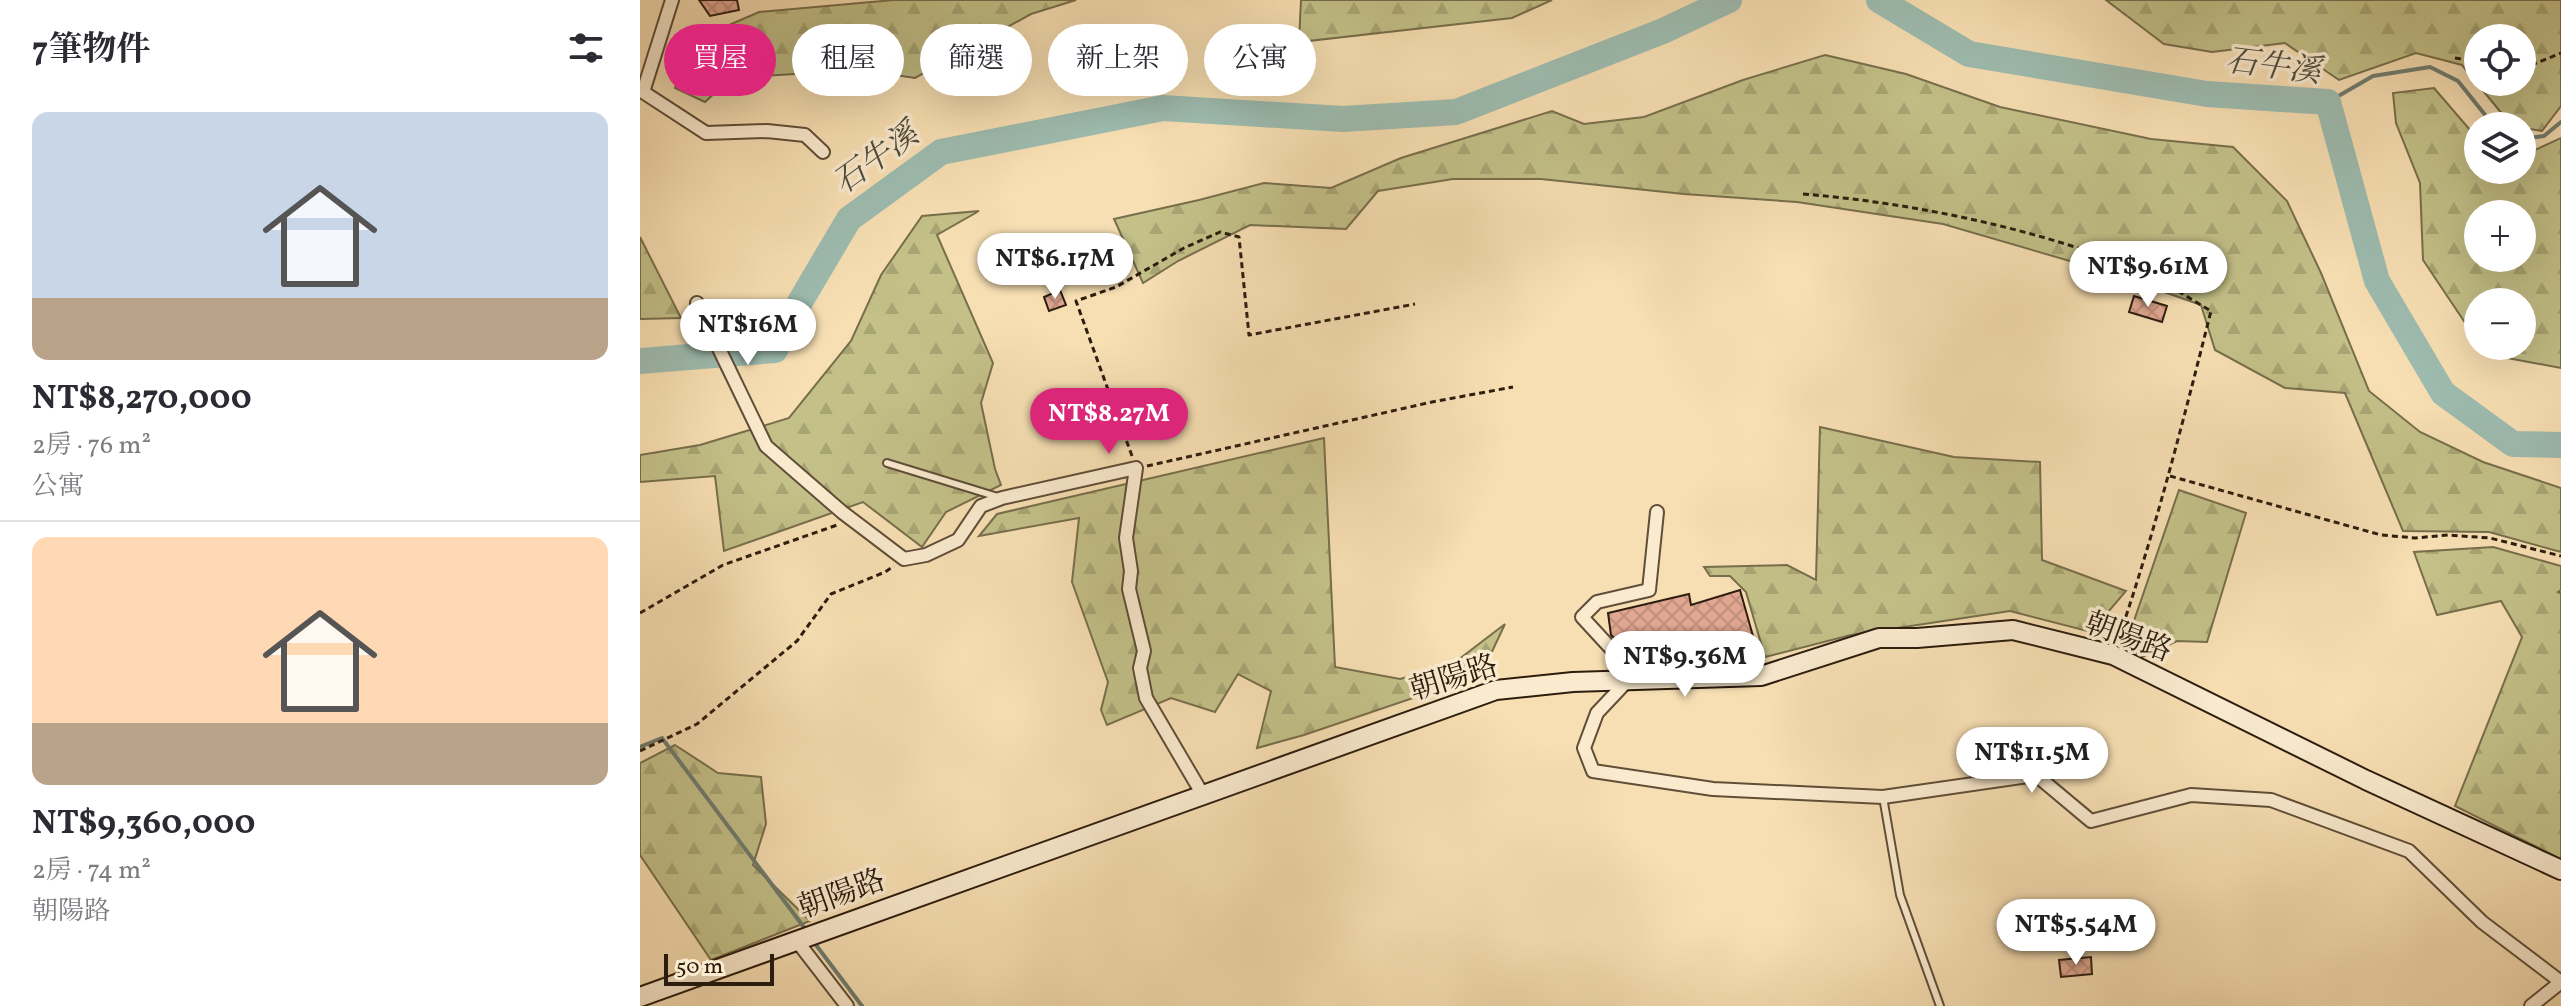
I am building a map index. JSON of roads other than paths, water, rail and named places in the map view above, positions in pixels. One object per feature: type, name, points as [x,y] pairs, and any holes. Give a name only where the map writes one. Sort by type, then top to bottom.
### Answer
[{"type":"main road","name":"朝陽路","points":[[640,997],[1496,690],[1629,679],[1761,676],[1879,638],[2013,630],[2113,655],[2366,780],[2561,870]]},
{"type":"street","points":[[672,0],[643,92],[706,133],[767,131],[805,135],[823,152]]},
{"type":"street","points":[[697,303],[766,446],[852,520],[904,559],[926,555],[958,540],[981,506],[1002,498],[1136,468],[1126,538],[1131,571],[1129,589],[1144,651],[1140,668],[1146,698],[1203,795]]},
{"type":"street","points":[[1657,512],[1649,590],[1597,602],[1582,617],[1617,655],[1629,679],[1597,713],[1584,748],[1593,771],[1713,789],[1883,797],[2036,775],[2091,821],[2191,795],[2271,800],[2409,851],[2482,922],[2561,982],[2531,1006]]},
{"type":"street","points":[[797,941],[847,1006]]},
{"type":"lane","points":[[887,463],[1002,498]]},
{"type":"lane","points":[[1883,797],[1900,895],[1940,1006]]},
{"type":"waterway","name":"石牛溪","points":[[640,361],[775,350],[849,219],[941,152],[1163,108],[1343,119],[1456,112],[1663,31],[1729,0]]},
{"type":"waterway","name":"石牛溪","points":[[1879,0],[1969,54],[2207,94],[2328,102],[2377,281],[2443,393],[2513,444],[2561,445]]},
{"type":"waterway","points":[[2328,102],[2373,76],[2430,67],[2458,81],[2483,112]]},
{"type":"waterway","points":[[2536,137],[2544,136],[2561,122]]},
{"type":"waterway","points":[[640,747],[662,738],[806,930]]},
{"type":"waterway","points":[[813,941],[862,1006]]}]
